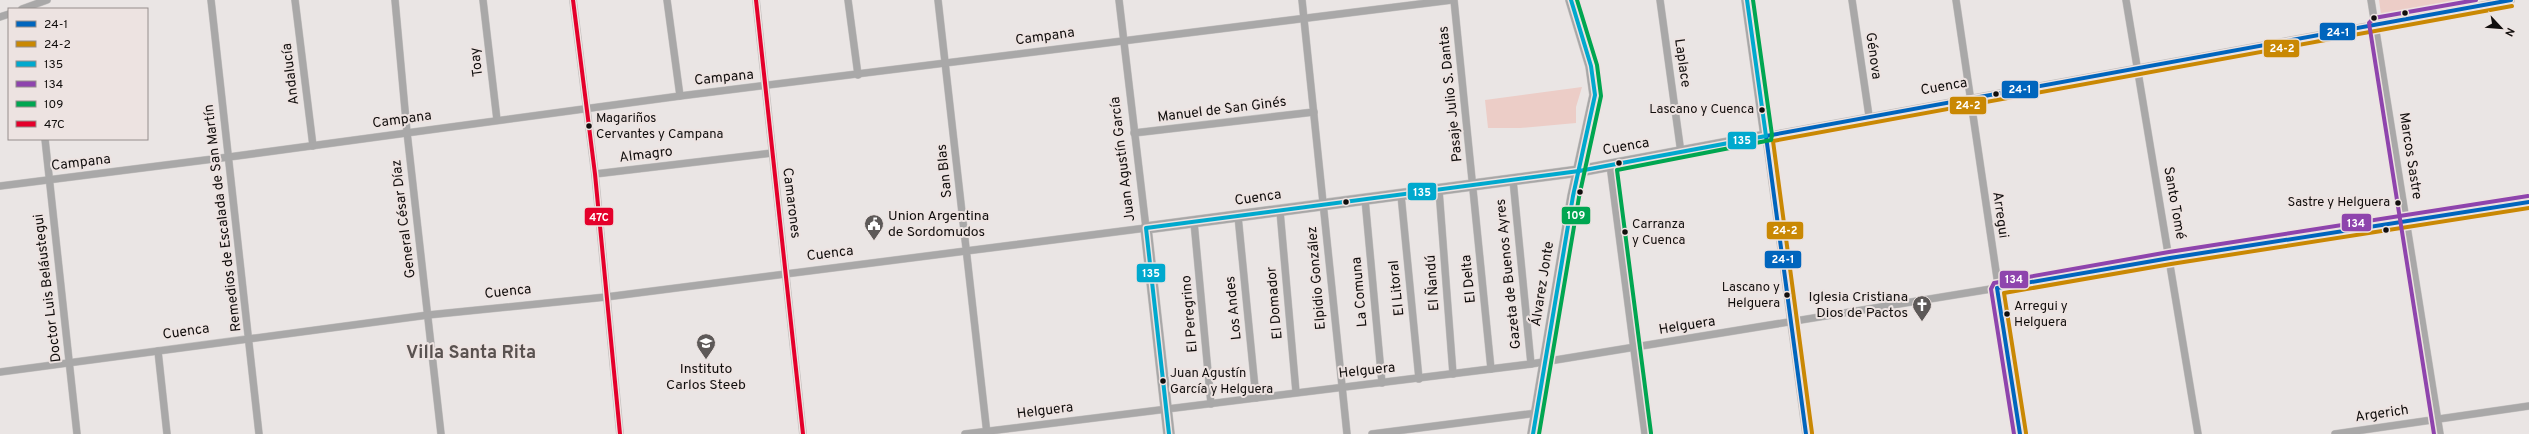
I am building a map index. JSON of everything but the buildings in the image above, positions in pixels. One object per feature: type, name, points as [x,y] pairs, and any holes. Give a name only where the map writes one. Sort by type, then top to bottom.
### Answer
[{"type":"street","points":[[27,6],[47,0]]},
{"type":"street","name":"Remedios de Escalada de San Martín","points":[[211,0],[250,338],[259,434]]},
{"type":"street","name":"Andalucía","points":[[296,0],[313,146]]},
{"type":"street","name":"General César Díaz","points":[[395,0],[407,132],[441,434]]},
{"type":"street","name":"Toay","points":[[483,0],[496,120]]},
{"type":"street","points":[[573,0],[585,108],[595,174],[620,434]]},
{"type":"street","points":[[667,0],[680,96]]},
{"type":"street","name":"Camarones","points":[[756,0],[787,274],[803,434]]},
{"type":"street","points":[[848,0],[858,75]]},
{"type":"street","name":"San Blas","points":[[938,0],[987,432]]},
{"type":"street","name":"Juan Agustín García","points":[[1119,0],[1169,434]]},
{"type":"street","name":"Elpidio González","points":[[1302,0],[1341,388],[1347,434]]},
{"type":"street","name":"Campana","points":[[0,186],[313,146],[585,108],[858,75],[1124,39],[1425,2],[1453,0]]},
{"type":"street","name":"Pasaje Julio S. Dantas","points":[[1453,0],[1473,186]]},
{"type":"street","name":"Álvarez Jonte","points":[[1533,434],[1573,196],[1594,103],[1595,85],[1586,46],[1571,0]]},
{"type":"street","name":"Laplace","points":[[1660,0],[1681,152]]},
{"type":"street","points":[[1747,0],[1806,434]]},
{"type":"street","name":"Génova","points":[[1852,0],[1869,116]]},
{"type":"street","name":"Arregui","points":[[1956,0],[1972,97],[1997,288],[2020,434]]},
{"type":"street","name":"Santo Tomé","points":[[2126,0],[2198,434]]},
{"type":"street","name":"Marcos Sastre","points":[[2371,0],[2440,434]]},
{"type":"street","name":"Cuenca","points":[[0,372],[428,315],[606,297],[966,252],[1579,171],[1972,97],[2137,69],[2512,0]]},
{"type":"street","name":"Manuel de San Ginés","points":[[1134,134],[1314,112]]},
{"type":"street","name":"Doctor Luis Beláustegui","points":[[45,140],[77,434]]},
{"type":"street","name":"Almagro","points":[[595,174],[772,152]]},
{"type":"street","points":[[1610,165],[1645,434]]},
{"type":"street","name":"Gazeta de Buenos Ayres","points":[[1513,180],[1531,364]]},
{"type":"street","name":"El Delta","points":[[1473,186],[1491,369]]},
{"type":"street","name":"El Ñandú","points":[[1439,190],[1453,374]]},
{"type":"street","name":"El Litoral","points":[[1401,194],[1419,378]]},
{"type":"street","name":"La Comuna","points":[[1365,199],[1382,383]]},
{"type":"street","name":"Helguera","points":[[964,434],[1546,362],[2170,258],[2529,202]]},
{"type":"street","name":"El Domador","points":[[1280,211],[1296,392]]},
{"type":"street","name":"Los Andes","points":[[1238,216],[1256,398]]},
{"type":"street","name":"El Peregrino","points":[[1194,222],[1211,404]]},
{"type":"street","points":[[158,351],[167,434]]},
{"type":"street","name":"Argerich","points":[[2335,434],[2529,406]]},
{"type":"street","points":[[1372,434],[1537,413]]},
{"type":"shaded area","points":[[2379,0],[2460,0],[2385,16],[2381,14]]},
{"type":"shaded area","points":[[1582,87],[1576,107],[1576,123],[1520,128],[1488,128],[1485,100]]},
{"type":"transit line","name":"47C","points":[[573,0],[595,174],[620,434]]},
{"type":"transit line","name":"47C","points":[[756,0],[803,434]]},
{"type":"transit line","name":"135","points":[[1533,434],[1573,196],[1595,95],[1591,66],[1571,0]]},
{"type":"transit line","name":"109","points":[[1539,434],[1579,197],[1601,96],[1597,65],[1577,0]]},
{"type":"transit line","name":"135","points":[[1169,434],[1146,228],[1579,171],[1766,136],[1747,0]]},
{"type":"transit line","name":"109","points":[[1651,433],[1617,170],[1771,140],[1772,135],[1753,0]]},
{"type":"transit line","name":"134","points":[[2434,434],[2369,23],[2374,18],[2476,0]]},
{"type":"transit line","name":"24-1","points":[[1806,434],[1766,136],[2511,0]]},
{"type":"transit line","name":"24-2","points":[[1812,433],[1773,141],[2512,6]]},
{"type":"transit line","name":"134","points":[[2014,434],[1991,289],[1994,283],[2169,252],[2528,196]]},
{"type":"transit line","name":"24-1","points":[[2020,434],[1997,288],[2170,258],[2529,202]]},
{"type":"transit line","name":"24-2","points":[[2026,433],[2004,293],[2171,264],[2529,208]]},
{"type":"place","name":"Lascano y Cuenca","points":[[1762,110]]},
{"type":"place","name":"Magariños Cervantes y Campana","points":[[589,126]]},
{"type":"place","name":"Sastre y Helguera","points":[[2398,203]]},
{"type":"place","name":"Carranza y Cuenca","points":[[1625,232]]},
{"type":"place","name":"Union Argentina de Sordomudos","points":[[874,241]]},
{"type":"place","name":"Lascano y Helguera","points":[[1787,295]]},
{"type":"place","name":"Arregui y Helguera","points":[[2007,314]]},
{"type":"place","name":"Iglesia Cristiana Dios de Pactos","points":[[1922,322]]},
{"type":"place","name":"Instituto Carlos Steeb","points":[[706,360]]},
{"type":"place","name":"Juan Agustín García y Helguera","points":[[1163,381]]},
{"type":"district","name":"Villa Santa Rita","points":[[471,353]]}]
